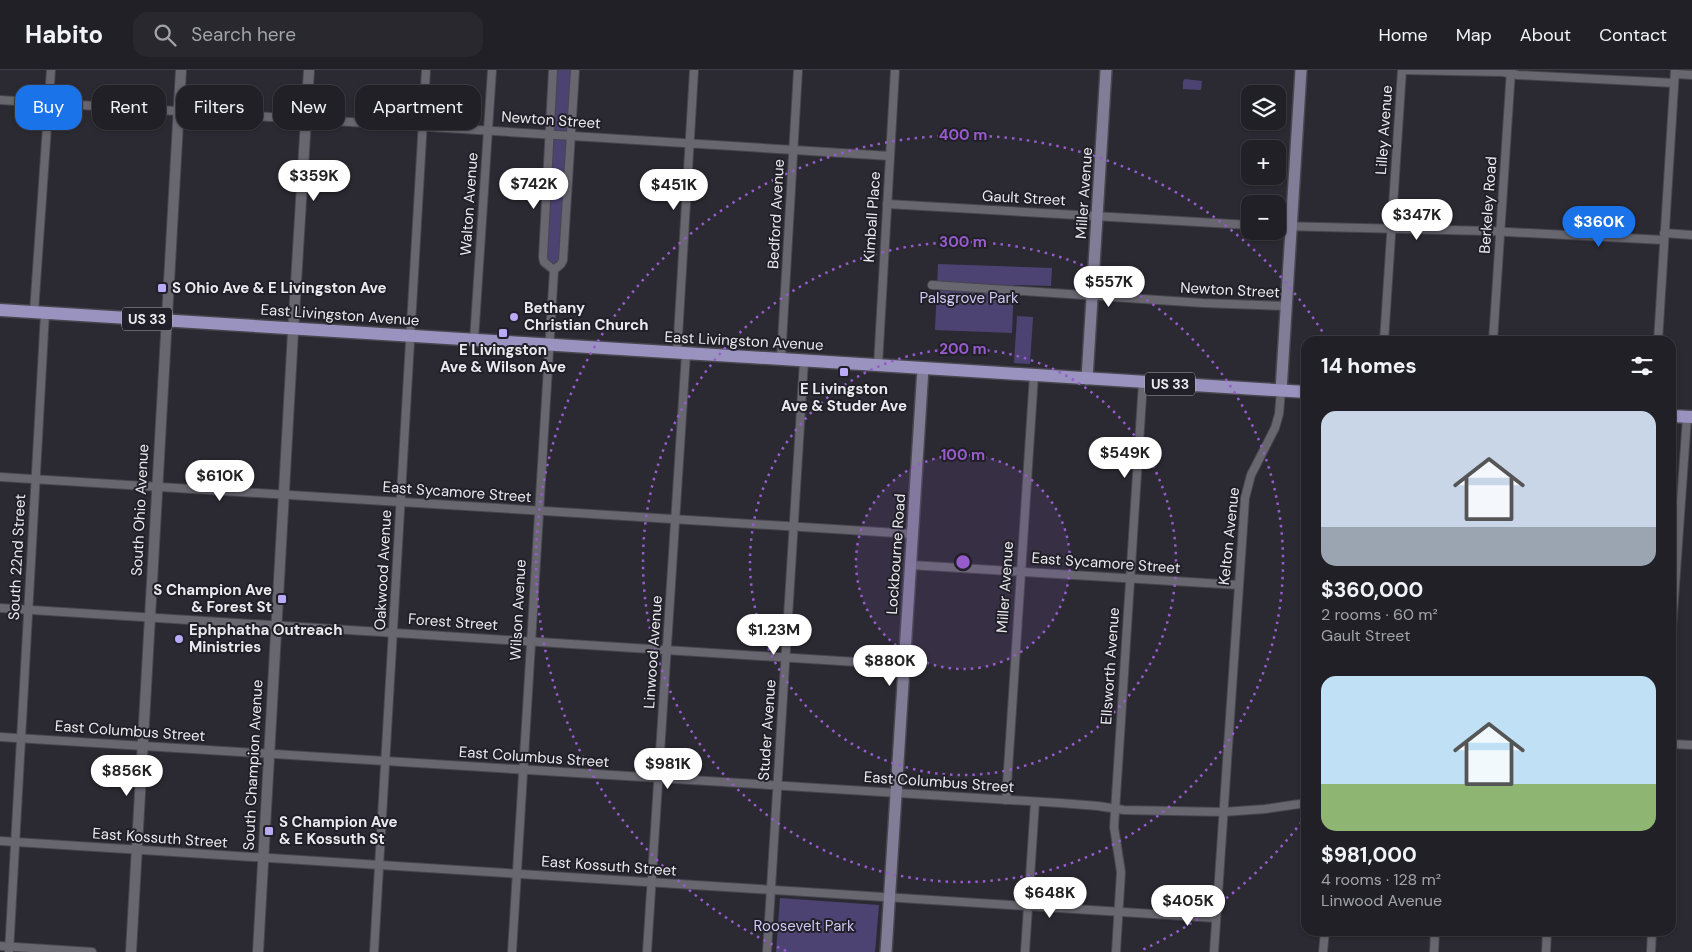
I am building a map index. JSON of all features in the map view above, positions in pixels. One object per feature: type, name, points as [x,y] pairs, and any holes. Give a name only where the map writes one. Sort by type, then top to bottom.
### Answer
[{"type":"main road","name":"Miller Avenue","points":[[1087,378],[1106,70]]},
{"type":"main road","name":"Kelton Avenue","points":[[1281,391],[1301,70]]},
{"type":"main road","name":"East Livingston Avenue","points":[[0,310],[1301,392]]},
{"type":"main road","name":"Lockbourne Road","points":[[886,952],[923,368]]},
{"type":"main road","points":[[1676,416],[1689,417]]},
{"type":"street","name":"South 22nd Street","points":[[50,85],[51,70]]},
{"type":"street","name":"South Ohio Avenue","points":[[180,85],[181,70]]},
{"type":"street","name":"South Champion Avenue","points":[[308,85],[309,70]]},
{"type":"street","name":"Oakwood Avenue","points":[[425,85],[426,70]]},
{"type":"street","name":"Walton Avenue","points":[[474,340],[492,70]]},
{"type":"street","points":[[553,70],[543,257],[544,262],[554,270]]},
{"type":"street","name":"Wilson Avenue","points":[[512,952],[554,270],[563,260],[575,70]]},
{"type":"street","name":"Linwood Avenue","points":[[647,952],[675,519],[689,143],[694,70]]},
{"type":"street","name":"Bedford Avenue","points":[[781,359],[798,70]]},
{"type":"street","name":"Kimball Place","points":[[878,365],[895,70]]},
{"type":"street","points":[[1402,70],[1511,72],[1674,83]]},
{"type":"street","name":"Lilley Avenue","points":[[1384,336],[1402,70]]},
{"type":"street","name":"Berkeley Road","points":[[1493,336],[1511,72]]},
{"type":"street","points":[[1658,336],[1675,72],[1692,75]]},
{"type":"street","name":"Newton Street","points":[[0,100],[15,101]]},
{"type":"street","name":"Newton Street","points":[[82,105],[176,110]]},
{"type":"street","name":"South 22nd Street","points":[[9,949],[35,479],[39,312],[48,130]]},
{"type":"street","name":"South Ohio Avenue","points":[[130,952],[177,130]]},
{"type":"street","name":"South Champion Avenue","points":[[258,952],[305,130]]},
{"type":"street","name":"Oakwood Avenue","points":[[374,952],[423,130]]},
{"type":"street","name":"Newton Street","points":[[481,130],[890,156]]},
{"type":"street","name":"Gault Street","points":[[887,204],[1241,224]]},
{"type":"street","points":[[1286,227],[1664,237],[1692,235]]},
{"type":"street","name":"Newton Street","points":[[932,285],[1203,303],[1286,306]]},
{"type":"street","name":"Studer Avenue","points":[[767,952],[804,361]]},
{"type":"street","name":"Miller Avenue","points":[[1006,800],[1034,375]]},
{"type":"street","name":"Ellsworth Avenue","points":[[1116,952],[1121,872],[1114,833],[1115,809],[1143,382]]},
{"type":"street","name":"Kelton Avenue","points":[[1214,952],[1245,498],[1251,475],[1275,428],[1279,414],[1281,391]]},
{"type":"street","points":[[1676,580],[1689,417]]},
{"type":"street","name":"East Sycamore Street","points":[[0,477],[913,534]]},
{"type":"street","name":"East Sycamore Street","points":[[911,565],[1239,585]]},
{"type":"street","name":"Forest Street","points":[[0,608],[904,665]]},
{"type":"street","name":"East Columbus Street","points":[[0,737],[1089,805],[1115,809],[1223,812],[1301,804]]},
{"type":"street","points":[[1676,744],[1692,745]]},
{"type":"street","points":[[1026,952],[1035,802]]},
{"type":"street","name":"East Kossuth Street","points":[[0,841],[1216,918]]},
{"type":"street","points":[[1323,952],[1325,936]]},
{"type":"street","points":[[1434,952],[1435,936]]},
{"type":"street","points":[[1546,952],[1547,936]]},
{"type":"street","points":[[1650,952],[1652,936]]},
{"type":"street","points":[[0,946],[9,949],[92,952]]},
{"type":"green space","points":[[554,70],[574,70],[562,261],[554,269],[544,257]]},
{"type":"green space","points":[[1185,79],[1202,81],[1201,90],[1183,89],[1183,81]]},
{"type":"green space","name":"Palsgrove Park","points":[[938,264],[1052,268],[1051,286],[1014,285],[1012,333],[935,330]]},
{"type":"green space","points":[[1017,316],[1033,317],[1030,364],[1014,363]]},
{"type":"green space","name":"Roosevelt Park","points":[[780,898],[879,905],[875,952],[776,952]]},
{"type":"place","name":"S Ohio Ave & E Livingston Ave","points":[[162,288]]},
{"type":"place","name":"Bethany Christian Church","points":[[514,317]]},
{"type":"place","name":"E Livingston Ave & Wilson Ave","points":[[503,333]]},
{"type":"place","name":"E Livingston Ave & Studer Ave","points":[[844,372]]},
{"type":"place","name":"S Champion Ave & Forest St","points":[[282,599]]},
{"type":"place","name":"Ephphatha Outreach Ministries","points":[[179,639]]},
{"type":"place","name":"S Champion Ave & E Kossuth St","points":[[269,831]]}]
